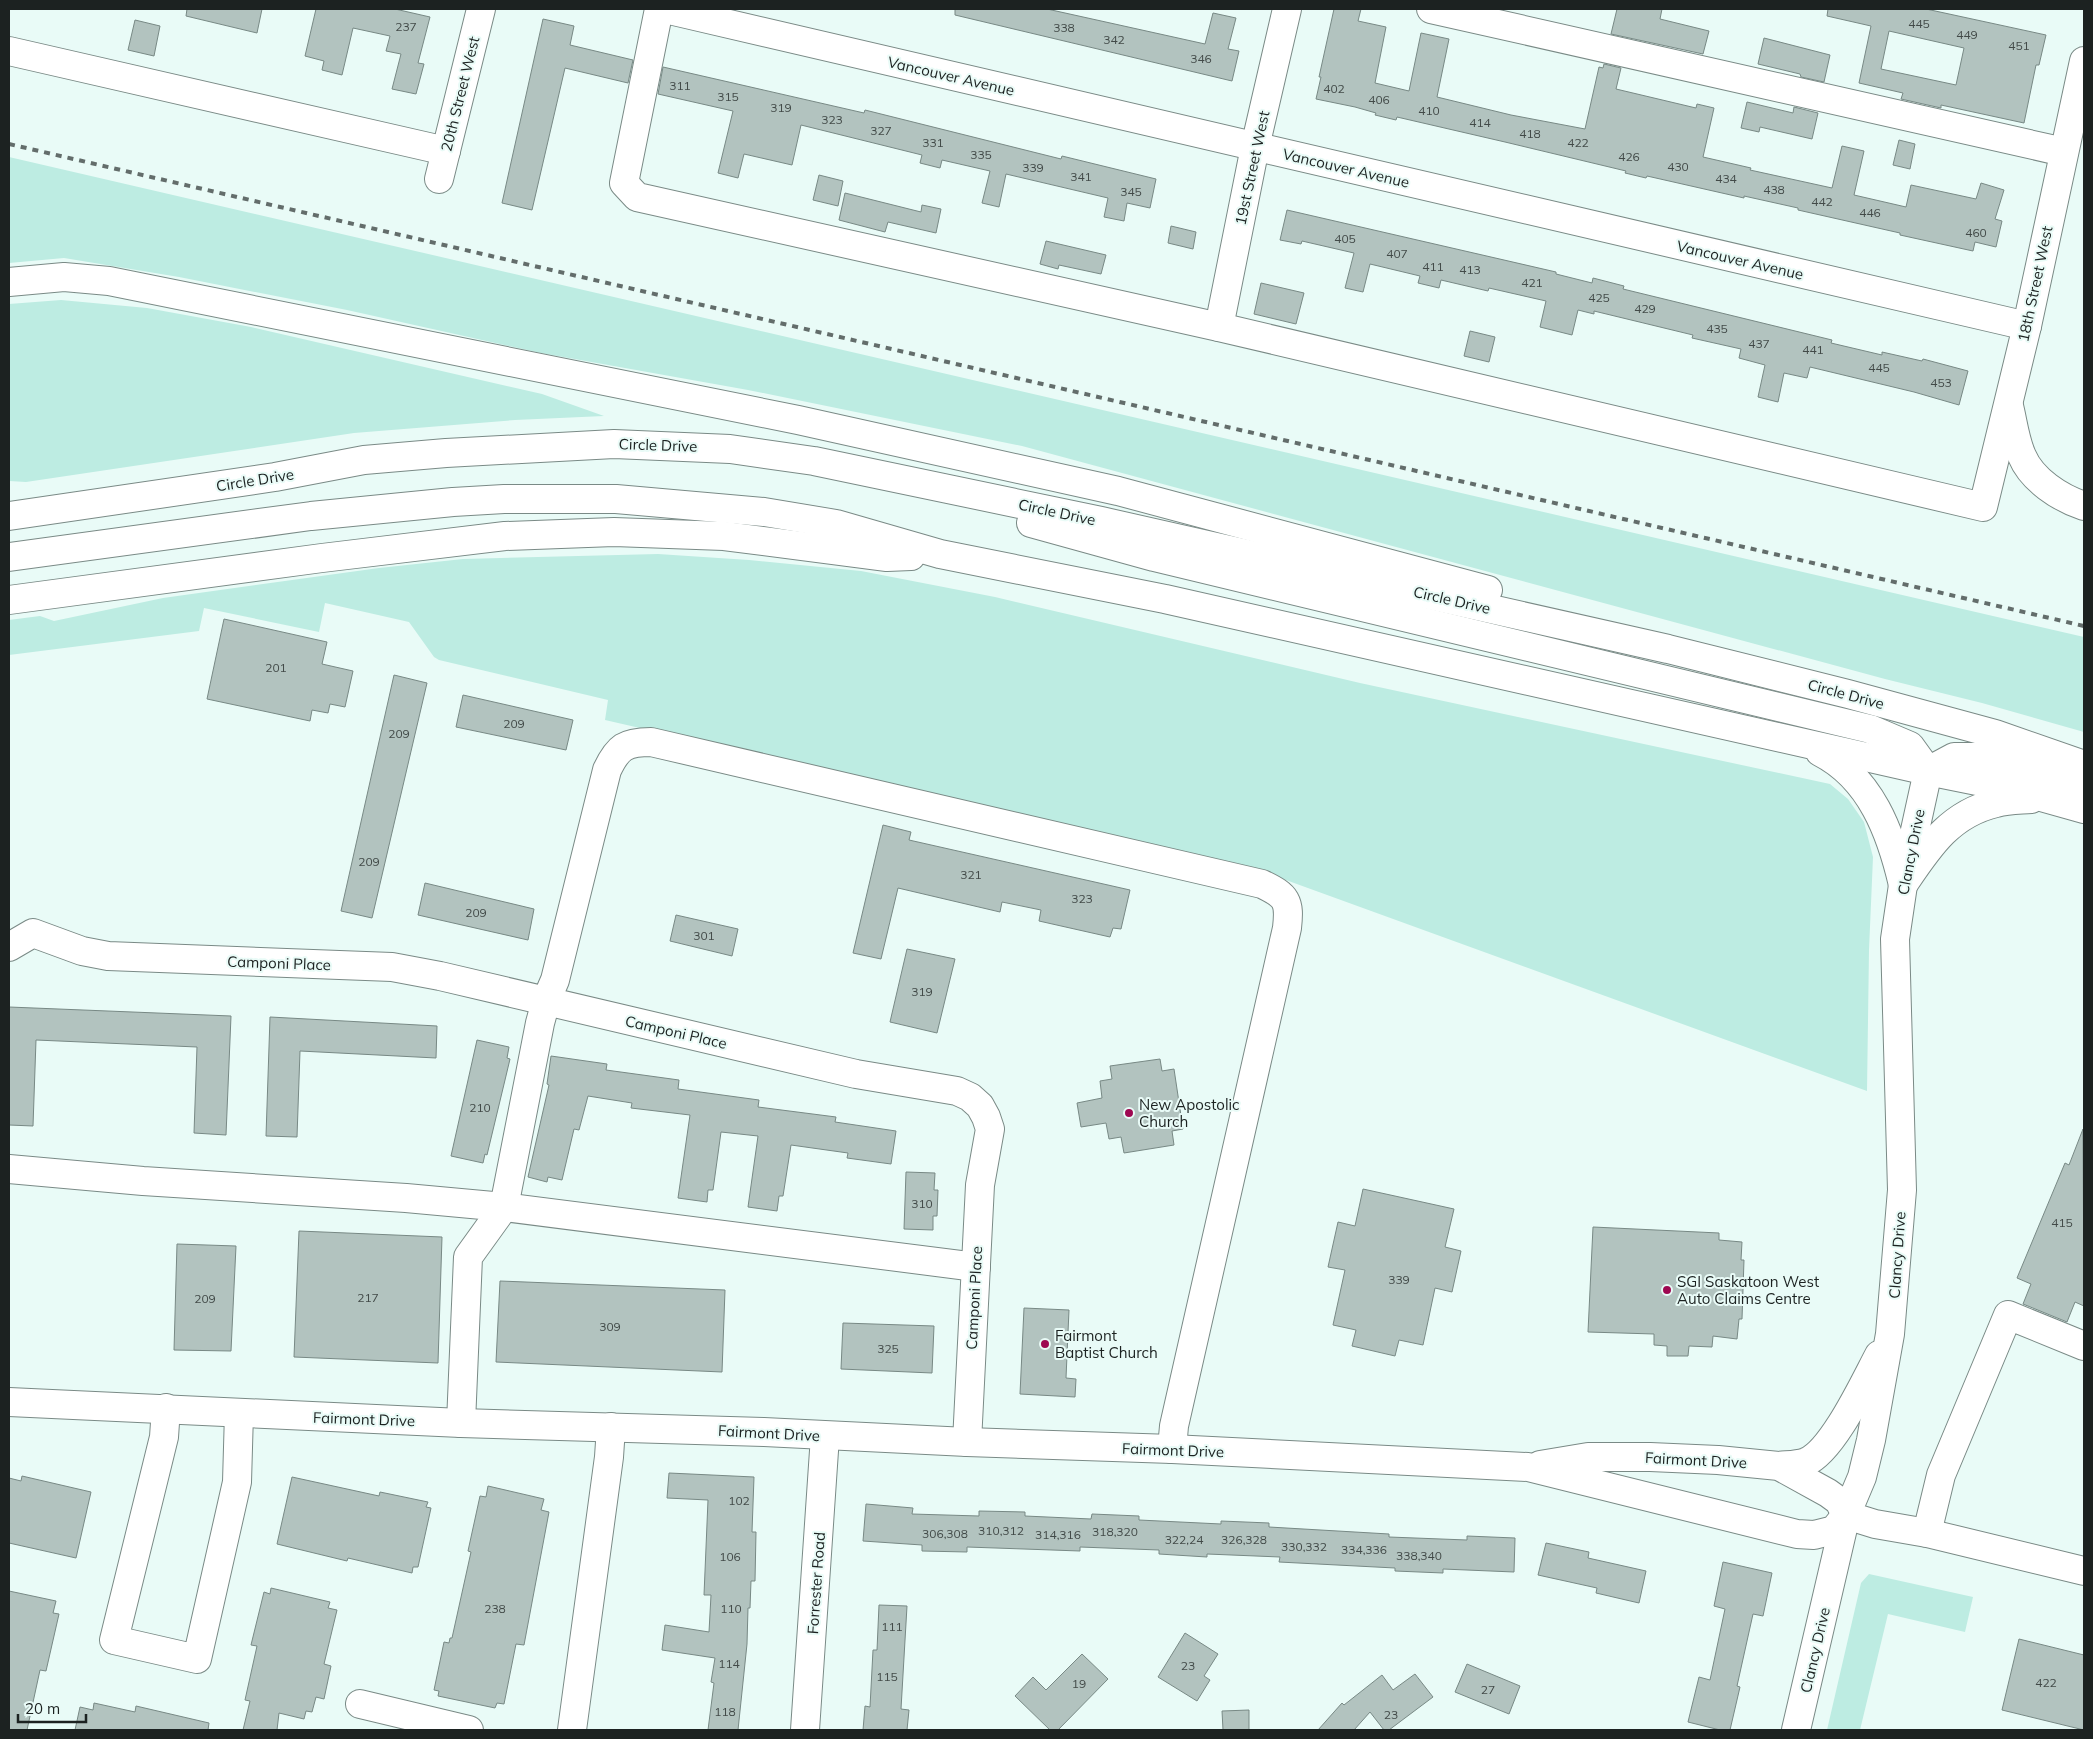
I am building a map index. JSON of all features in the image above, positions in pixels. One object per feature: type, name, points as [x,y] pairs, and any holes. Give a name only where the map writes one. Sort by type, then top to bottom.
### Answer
[{"type":"main road","name":"20th Street West","points":[[438,179],[481,9]]},
{"type":"main road","points":[[659,9],[624,183],[637,197],[1219,327]]},
{"type":"main road","name":"Vancouver Avenue","points":[[665,9],[2026,326]]},
{"type":"main road","name":"19st Street West","points":[[1219,327],[1255,147],[1287,9]]},
{"type":"main road","points":[[1431,9],[2064,152]]},
{"type":"main road","points":[[9,51],[446,151]]},
{"type":"main road","name":"18th Street West","points":[[1219,327],[1983,507],[2026,326],[2084,61]]},
{"type":"main road","points":[[9,282],[64,277],[109,280],[798,420],[1118,491],[1488,590],[1668,649]]},
{"type":"main road","points":[[2008,404],[2021,455],[2030,470],[2049,488],[2084,506]]},
{"type":"main road","name":"Circle Drive","points":[[9,516],[275,477],[364,460],[534,447],[614,444],[696,446],[780,455],[1101,521],[1668,649],[1848,694],[1995,734],[2084,766]]},
{"type":"main road","points":[[841,467],[994,513],[1154,557],[1870,729],[1910,746],[1928,771]]},
{"type":"main road","points":[[9,557],[395,507],[504,499],[578,497],[661,501],[764,512],[836,524],[940,554],[1165,599],[2002,786],[2084,809]]},
{"type":"main road","points":[[9,600],[322,558],[514,536],[614,532],[724,536],[887,557],[940,554]]},
{"type":"main road","points":[[461,1423],[468,1257],[504,1208],[546,1001],[555,980],[606,770],[613,756],[623,746],[636,742],[651,742],[1262,884],[1274,890],[1283,898],[1289,908],[1287,928],[1174,1426],[1172,1449]]},
{"type":"main road","points":[[1800,742],[1834,759],[1853,777],[1878,808],[1894,848],[1903,886]]},
{"type":"main road","points":[[1928,771],[1954,757],[1979,757],[2084,789]]},
{"type":"main road","name":"Clancy Drive","points":[[1796,1730],[1846,1515],[1862,1477],[1871,1440],[1890,1334],[1902,1190],[1896,939],[1903,886],[1928,771]]},
{"type":"main road","points":[[1903,886],[1932,843],[1956,820],[1997,802],[2050,798]]},
{"type":"main road","name":"Camponi Place","points":[[9,947],[18,940],[33,933],[82,951],[108,956],[392,967],[440,976],[856,1074],[958,1091],[970,1097],[980,1106],[990,1129],[980,1185],[967,1442]]},
{"type":"main road","points":[[9,1169],[143,1181],[406,1198],[504,1208],[976,1267]]},
{"type":"main road","points":[[1927,1533],[1941,1475],[2008,1316],[2084,1346]]},
{"type":"main road","points":[[1779,1466],[1806,1462],[1822,1448],[1848,1411],[1890,1334]]},
{"type":"main road","name":"Fairmont Drive","points":[[9,1402],[461,1423],[612,1427],[1172,1449],[1528,1467],[1797,1534],[1814,1535],[1834,1530],[1846,1515],[1839,1501],[1779,1466],[1718,1460],[1588,1457],[1528,1467]]},
{"type":"main road","points":[[166,1408],[164,1437],[114,1640],[197,1659],[237,1482],[239,1413]]},
{"type":"main road","points":[[572,1730],[612,1427]]},
{"type":"main road","name":"Forrester Road","points":[[805,1730],[825,1436]]},
{"type":"main road","points":[[1846,1515],[1875,1524],[1927,1533],[2084,1571]]},
{"type":"main road","points":[[360,1704],[469,1730]]},
{"type":"green space","points":[[9,157],[2084,637],[2084,732],[1022,446],[748,390],[541,353],[347,310],[179,277],[64,258],[9,263]]},
{"type":"green space","points":[[61,300],[147,308],[251,327],[542,394],[604,416],[515,420],[354,433],[26,482],[9,481],[9,304]]},
{"type":"green space","points":[[658,554],[749,560],[861,571],[995,597],[1360,683],[1830,784],[1848,799],[1864,822],[1873,857],[1869,950],[1867,1091],[1258,870],[605,720],[608,700],[439,660],[434,657],[409,622],[325,603],[319,632],[204,608],[199,631],[9,655],[9,620],[40,616],[54,621],[163,598],[379,568],[463,559]]},
{"type":"green space","points":[[1869,1574],[1973,1597],[1965,1632],[1888,1614],[1860,1730],[1827,1730],[1861,1583]]},
{"type":"building","points":[[187,9],[262,9],[257,33],[186,16]]},
{"type":"building","points":[[316,9],[395,9],[430,17],[418,63],[424,64],[416,94],[392,89],[401,54],[386,51],[390,36],[353,28],[342,75],[322,70],[324,61],[305,56]]},
{"type":"building","points":[[955,9],[1047,9],[1205,44],[1213,13],[1236,18],[1228,49],[1239,51],[1232,81],[955,15]]},
{"type":"building","points":[[1334,9],[1361,9],[1358,21],[1386,27],[1375,83],[1409,91],[1421,33],[1449,39],[1437,97],[1511,115],[1585,129],[1599,67],[1603,68],[1604,64],[1621,68],[1616,89],[1696,108],[1697,104],[1714,108],[1703,157],[1751,168],[1750,170],[1832,188],[1842,146],[1864,151],[1854,195],[1906,207],[1911,185],[1976,199],[1981,183],[2004,190],[1995,219],[2002,221],[1996,247],[1975,242],[1973,251],[1798,210],[1798,208],[1647,176],[1646,178],[1625,173],[1626,171],[1505,142],[1397,117],[1396,120],[1375,115],[1376,113],[1355,107],[1316,99]]},
{"type":"building","points":[[1617,9],[1662,9],[1660,19],[1709,31],[1703,54],[1611,34]]},
{"type":"building","points":[[1828,9],[1926,9],[2046,35],[2039,65],[2036,65],[2024,123],[1941,105],[1941,108],[1901,99],[1903,93],[1859,83],[1871,26],[1827,16]],"holes":[[[1889,31],[1964,48],[1956,85],[1881,69]]]},
{"type":"building","points":[[543,19],[574,26],[570,45],[633,60],[628,83],[565,68],[532,210],[502,203]]},
{"type":"building","points":[[135,20],[160,26],[154,56],[128,50]]},
{"type":"building","points":[[1764,38],[1830,55],[1824,82],[1758,64]]},
{"type":"building","points":[[663,67],[864,113],[865,110],[1061,159],[1062,156],[1156,179],[1150,208],[1127,203],[1124,221],[1104,217],[1108,198],[1006,174],[999,207],[982,203],[990,171],[942,160],[940,168],[920,163],[922,155],[801,125],[792,165],[744,154],[738,178],[718,173],[733,111],[658,94]]},
{"type":"building","points":[[1747,102],[1793,113],[1794,107],[1818,113],[1812,139],[1760,127],[1759,132],[1741,128]]},
{"type":"building","points":[[1899,140],[1915,144],[1910,169],[1893,165]]},
{"type":"building","points":[[819,175],[843,181],[838,206],[813,200]]},
{"type":"building","points":[[845,193],[921,212],[922,205],[941,209],[936,233],[888,222],[885,232],[839,220]]},
{"type":"building","points":[[1287,210],[1556,272],[1556,274],[1592,283],[1593,278],[1624,286],[1623,289],[1832,340],[1831,343],[1882,355],[1882,352],[1922,361],[1923,359],[1968,371],[1959,405],[1810,367],[1807,378],[1784,373],[1778,402],[1758,397],[1765,365],[1739,358],[1741,349],[1692,338],[1693,335],[1594,311],[1594,314],[1578,310],[1572,335],[1540,327],[1546,301],[1489,288],[1488,291],[1441,280],[1439,288],[1418,283],[1420,276],[1370,264],[1363,292],[1345,288],[1354,253],[1302,241],[1301,244],[1280,240]]},
{"type":"building","points":[[1171,226],[1196,232],[1193,249],[1168,243]]},
{"type":"building","points":[[1046,241],[1106,255],[1101,274],[1059,265],[1058,269],[1040,264]]},
{"type":"building","points":[[1261,283],[1304,293],[1296,324],[1254,314]]},
{"type":"building","points":[[1470,331],[1495,337],[1489,362],[1464,356]]},
{"type":"building","points":[[224,619],[327,642],[322,664],[353,671],[345,707],[330,704],[328,713],[312,710],[310,721],[207,699]]},
{"type":"building","points":[[394,675],[427,683],[372,918],[341,911]]},
{"type":"building","points":[[463,695],[573,720],[566,750],[456,727]]},
{"type":"building","points":[[883,825],[911,832],[909,840],[1130,890],[1121,929],[1113,928],[1110,937],[1039,921],[1041,910],[1002,902],[1000,912],[898,888],[881,959],[853,953]]},
{"type":"building","points":[[425,883],[534,909],[528,940],[418,915]]},
{"type":"building","points":[[676,915],[738,929],[732,956],[670,941]]},
{"type":"building","points":[[907,949],[955,959],[937,1033],[890,1022]]},
{"type":"building","points":[[9,1007],[231,1016],[226,1135],[194,1133],[197,1047],[36,1040],[33,1126],[9,1125]]},
{"type":"building","points":[[270,1017],[437,1026],[436,1058],[300,1051],[297,1137],[266,1136]]},
{"type":"building","points":[[477,1040],[509,1047],[507,1058],[510,1059],[487,1155],[485,1154],[483,1163],[451,1156]]},
{"type":"building","points":[[551,1056],[607,1064],[606,1070],[679,1080],[678,1089],[759,1100],[758,1107],[836,1117],[835,1122],[896,1131],[891,1164],[847,1158],[848,1153],[791,1145],[783,1196],[779,1196],[777,1211],[748,1207],[758,1136],[721,1132],[713,1190],[708,1190],[707,1202],[678,1198],[690,1115],[631,1108],[632,1103],[588,1096],[579,1130],[574,1129],[562,1180],[548,1177],[547,1182],[528,1177],[549,1085],[547,1084]]},
{"type":"building","name":"New Apostolic Church","points":[[1160,1059],[1162,1071],[1174,1069],[1183,1129],[1172,1131],[1174,1145],[1124,1153],[1121,1137],[1109,1139],[1106,1123],[1081,1127],[1077,1103],[1102,1098],[1100,1081],[1112,1079],[1110,1066]]},
{"type":"building","points":[[2083,1129],[2084,1306],[2075,1302],[2067,1322],[2023,1304],[2031,1284],[2017,1278],[2065,1163],[2069,1165]]},
{"type":"building","points":[[906,1172],[935,1173],[934,1190],[938,1190],[937,1216],[933,1216],[933,1230],[904,1229]]},
{"type":"building","points":[[1363,1189],[1454,1209],[1445,1247],[1461,1251],[1452,1292],[1435,1288],[1423,1345],[1399,1340],[1395,1356],[1352,1346],[1356,1330],[1333,1325],[1345,1270],[1328,1267],[1338,1222],[1355,1226]]},
{"type":"building","name":"SGI Saskatoon West Auto Claims Centre","points":[[1593,1227],[1719,1233],[1719,1240],[1742,1242],[1741,1260],[1744,1260],[1742,1319],[1739,1319],[1737,1339],[1713,1336],[1712,1347],[1689,1346],[1688,1356],[1667,1356],[1667,1346],[1654,1345],[1654,1334],[1588,1332]]},
{"type":"building","points":[[299,1231],[442,1237],[438,1363],[294,1357]]},
{"type":"building","points":[[177,1244],[236,1246],[231,1351],[174,1350]]},
{"type":"building","points":[[500,1281],[725,1290],[722,1372],[496,1362]]},
{"type":"building","name":"Fairmont Baptist Church","points":[[1024,1308],[1069,1310],[1066,1378],[1076,1379],[1075,1397],[1020,1394]]},
{"type":"building","points":[[843,1323],[934,1326],[932,1373],[841,1369]]},
{"type":"building","points":[[669,1473],[754,1477],[752,1532],[756,1532],[755,1581],[751,1581],[738,1730],[708,1730],[714,1683],[711,1682],[715,1658],[662,1650],[665,1625],[709,1632],[711,1595],[704,1595],[708,1500],[667,1498]]},
{"type":"building","points":[[22,1476],[91,1492],[76,1558],[9,1543],[9,1478],[21,1481]]},
{"type":"building","points":[[292,1477],[379,1496],[380,1492],[428,1502],[426,1507],[431,1508],[418,1567],[413,1567],[412,1573],[348,1558],[347,1561],[277,1544]]},
{"type":"building","points":[[488,1486],[544,1499],[541,1510],[549,1512],[524,1645],[516,1644],[504,1704],[497,1703],[495,1708],[438,1696],[439,1691],[434,1690],[444,1642],[449,1643],[450,1638],[452,1638],[471,1552],[468,1551],[480,1496],[486,1497]]},
{"type":"building","points":[[866,1504],[913,1508],[912,1514],[979,1516],[979,1511],[1025,1512],[1025,1516],[1091,1519],[1092,1514],[1139,1516],[1139,1520],[1221,1524],[1221,1521],[1269,1523],[1269,1527],[1389,1534],[1389,1537],[1467,1540],[1467,1536],[1515,1538],[1514,1572],[1443,1569],[1443,1573],[1395,1571],[1395,1568],[1279,1562],[1280,1557],[1207,1554],[1207,1557],[1159,1554],[1159,1550],[1080,1547],[1080,1551],[967,1547],[967,1552],[922,1551],[922,1545],[863,1541]]},
{"type":"building","points":[[1546,1543],[1589,1552],[1588,1558],[1646,1571],[1639,1603],[1596,1593],[1597,1588],[1538,1575]]},
{"type":"building","points":[[1723,1562],[1772,1573],[1763,1616],[1753,1614],[1737,1686],[1740,1687],[1730,1730],[1720,1730],[1688,1722],[1699,1677],[1710,1680],[1725,1609],[1714,1606]]},
{"type":"building","points":[[271,1588],[330,1602],[328,1608],[337,1610],[324,1664],[331,1666],[324,1699],[316,1697],[312,1712],[306,1711],[304,1719],[279,1713],[277,1730],[243,1730],[250,1701],[245,1700],[257,1646],[251,1645],[264,1592],[270,1594]]},
{"type":"building","points":[[9,1591],[56,1601],[53,1613],[59,1614],[46,1671],[40,1670],[27,1730],[9,1730]]},
{"type":"building","points":[[879,1605],[907,1606],[901,1709],[909,1710],[907,1730],[863,1730],[865,1706],[870,1707],[873,1650],[877,1650]]},
{"type":"building","points":[[1185,1633],[1218,1654],[1204,1676],[1210,1680],[1197,1701],[1158,1677]]},
{"type":"building","points":[[2019,1639],[2084,1655],[2084,1730],[2002,1710]]},
{"type":"building","points":[[1082,1654],[1108,1679],[1058,1730],[1050,1730],[1015,1696],[1033,1677],[1046,1690]]},
{"type":"building","points":[[1467,1664],[1520,1686],[1509,1714],[1455,1692]]},
{"type":"building","points":[[1415,1674],[1433,1697],[1389,1730],[1384,1730],[1370,1712],[1354,1730],[1318,1730],[1342,1703],[1344,1705],[1382,1675],[1393,1690]]},
{"type":"building","points":[[94,1703],[135,1712],[136,1706],[209,1723],[208,1730],[75,1730],[80,1707],[93,1710]]},
{"type":"building","points":[[1249,1710],[1249,1730],[1223,1730],[1222,1711]]},
{"type":"railway","points":[[9,144],[2084,626]]},
{"type":"place","name":"New Apostolic Church","points":[[1129,1113]]},
{"type":"place","name":"SGI Saskatoon West Auto Claims Centre","points":[[1667,1290]]},
{"type":"place","name":"Fairmont Baptist Church","points":[[1045,1344]]}]
